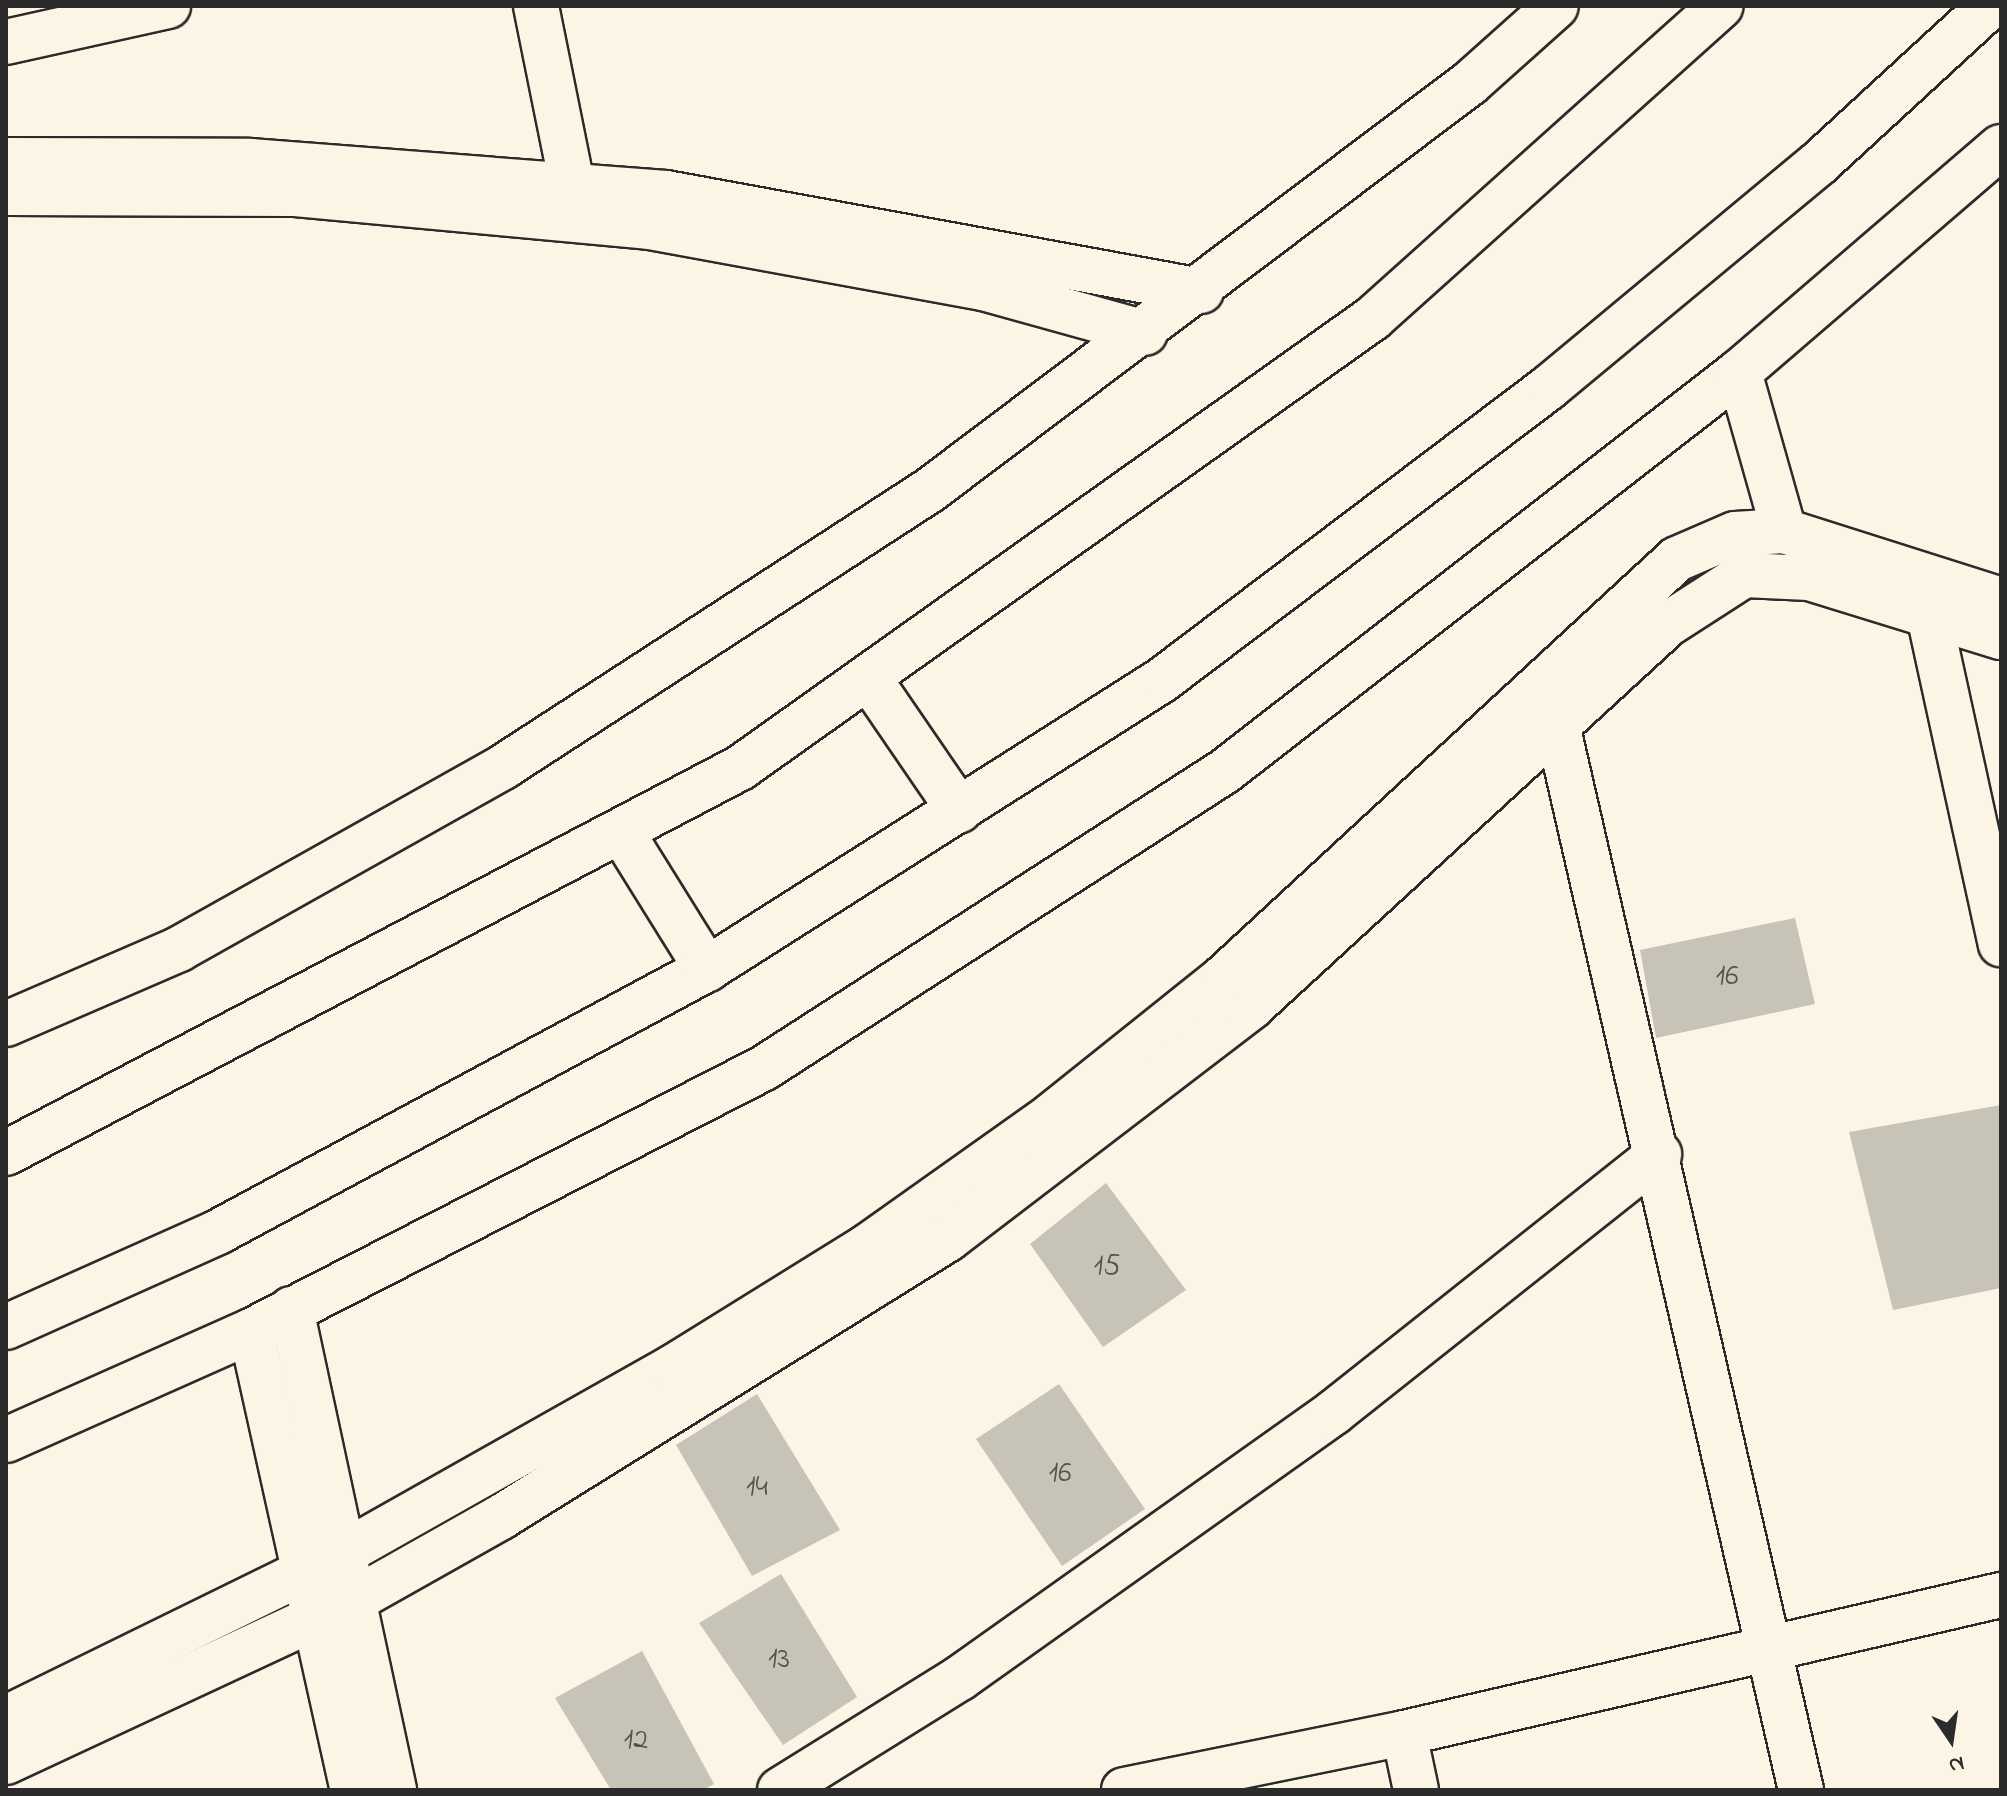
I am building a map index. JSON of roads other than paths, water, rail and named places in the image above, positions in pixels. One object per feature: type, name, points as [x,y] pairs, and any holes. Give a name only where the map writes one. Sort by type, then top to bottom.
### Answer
[{"type":"street","points":[[6,42],[168,6]]},
{"type":"street","points":[[536,6],[572,184]]},
{"type":"street","points":[[6,1024],[179,949],[503,767],[930,490],[1201,291],[1470,83],[1556,6]]},
{"type":"street","points":[[6,1153],[740,768],[870,680],[1373,318],[1721,6]]},
{"type":"street","points":[[6,1327],[218,1232],[707,969],[1162,680],[1548,388],[1818,164],[1990,6]]},
{"type":"street","points":[[6,1440],[251,1331],[764,1068],[1225,771],[1739,372],[2001,147]]},
{"type":"street","points":[[6,160],[250,161],[666,193],[1201,291]]},
{"type":"street","points":[[6,193],[293,194],[650,227],[983,288],[1145,333]]},
{"type":"street","points":[[1739,372],[1784,531]]},
{"type":"street","points":[[6,1718],[343,1553],[673,1367],[868,1246],[1052,1115],[1224,977],[1677,559],[1735,534],[1784,531],[2001,600]]},
{"type":"street","points":[[6,1762],[333,1610],[501,1517],[948,1239],[1251,1007],[1558,729],[1668,624],[1744,575],[1809,578],[2001,637]]},
{"type":"street","points":[[1929,615],[2001,944]]},
{"type":"street","points":[[870,680],[959,810]]},
{"type":"street","points":[[1558,729],[1659,1154],[1801,1790]]},
{"type":"street","points":[[621,831],[707,969]]},
{"type":"street","points":[[780,1790],[960,1678],[1334,1412],[1659,1154]]},
{"type":"street","points":[[291,1309],[343,1553],[333,1610],[353,1790]]},
{"type":"street","points":[[251,1331],[304,1574],[333,1610],[394,1790]]},
{"type":"street","points":[[1124,1790],[1404,1733],[1769,1646],[2001,1595]]},
{"type":"street","points":[[1404,1733],[1416,1790]]}]
